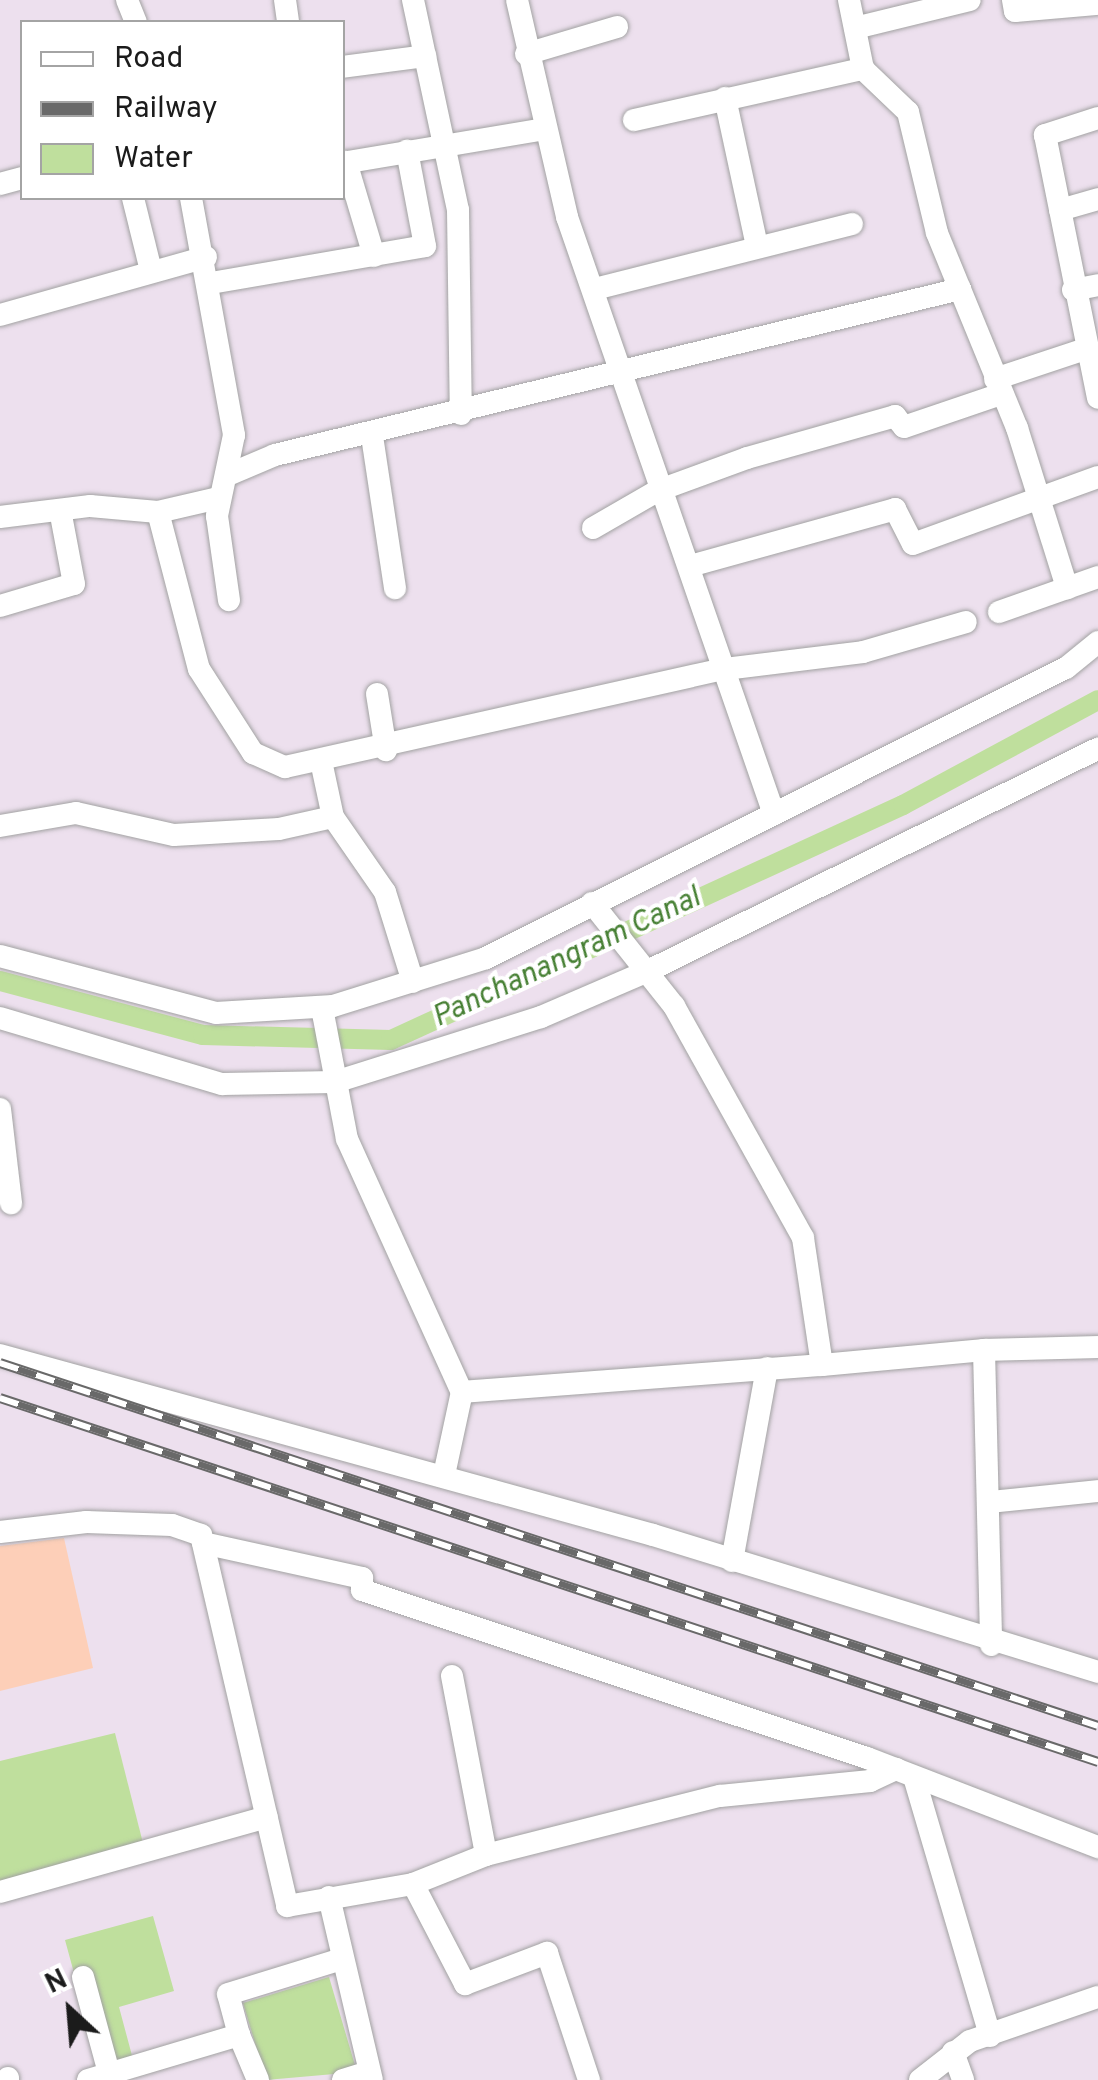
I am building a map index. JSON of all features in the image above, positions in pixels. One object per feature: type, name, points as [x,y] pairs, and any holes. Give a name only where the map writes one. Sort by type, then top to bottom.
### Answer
[{"type":"street","points":[[414,0],[458,210],[461,414]]},
{"type":"street","points":[[517,0],[544,128],[656,491],[690,566],[774,814]]},
{"type":"street","points":[[849,0],[863,69],[908,112],[960,289],[1039,497],[1067,588]]},
{"type":"street","points":[[854,28],[970,0]]},
{"type":"street","points":[[1013,0],[1015,10],[1097,5]]},
{"type":"street","points":[[526,54],[618,27]]},
{"type":"street","points":[[345,67],[424,56]]},
{"type":"street","points":[[634,120],[863,69]]},
{"type":"street","points":[[725,98],[757,246]]},
{"type":"street","points":[[1098,118],[1046,132],[1072,290],[1098,398]]},
{"type":"street","points":[[345,162],[544,128]]},
{"type":"street","points":[[211,283],[425,246],[407,151]]},
{"type":"street","points":[[345,165],[374,256]]},
{"type":"street","points":[[1060,210],[1098,199]]},
{"type":"street","points":[[133,200],[151,271]]},
{"type":"street","points":[[192,200],[211,283],[234,435],[230,474],[218,498],[228,600]]},
{"type":"street","points":[[595,288],[852,224]]},
{"type":"street","points":[[0,315],[206,257]]},
{"type":"street","points":[[1072,290],[1098,285]]},
{"type":"street","points":[[230,474],[960,289]]},
{"type":"street","points":[[594,528],[656,491],[895,416],[904,427],[1088,348]]},
{"type":"street","points":[[372,436],[394,588]]},
{"type":"street","points":[[690,566],[895,508],[913,544],[1098,477]]},
{"type":"street","points":[[0,517],[60,510],[158,512],[218,498]]},
{"type":"street","points":[[0,606],[74,584],[60,510]]},
{"type":"street","points":[[158,512],[199,670],[220,703],[270,764],[321,761],[386,750],[725,669],[864,652],[966,622]]},
{"type":"street","points":[[999,612],[1098,578]]},
{"type":"street","points":[[0,956],[216,1013],[325,1019],[413,982],[486,958],[1066,668],[1098,642]]},
{"type":"street","points":[[377,694],[386,750]]},
{"type":"street","points":[[0,1020],[222,1084],[334,1073],[541,1018],[1098,749]]},
{"type":"street","points":[[321,761],[333,816],[385,892],[413,982]]},
{"type":"street","points":[[0,826],[76,813],[174,835],[230,834],[333,816]]},
{"type":"street","points":[[592,902],[641,973],[674,1006],[803,1238],[822,1365]]},
{"type":"street","points":[[325,1019],[347,1139],[462,1392],[444,1475]]},
{"type":"street","points":[[0,1108],[12,1203]]},
{"type":"street","points":[[462,1392],[984,1350],[1098,1347]]},
{"type":"street","points":[[984,1350],[990,1645]]},
{"type":"street","points":[[0,1355],[257,1432],[444,1475],[732,1560],[990,1645],[1098,1672]]},
{"type":"street","points":[[732,1560],[768,1368]]},
{"type":"street","points":[[990,1502],[1098,1491]]},
{"type":"street","points":[[0,1532],[172,1524],[202,1543],[362,1578],[362,1590],[905,1773],[1098,1847]]},
{"type":"street","points":[[202,1543],[288,1906],[413,1884],[486,1855],[543,1848],[720,1796],[870,1781],[905,1773]]},
{"type":"street","points":[[452,1676],[486,1855]]},
{"type":"street","points":[[905,1773],[990,2036]]},
{"type":"street","points":[[0,1892],[267,1817]]},
{"type":"street","points":[[413,1884],[464,1984],[548,1954],[588,2080]]},
{"type":"street","points":[[329,1897],[370,2076],[343,2080]]},
{"type":"street","points":[[258,2080],[239,2035],[228,1994],[342,1959]]},
{"type":"street","points":[[83,1977],[98,2076],[239,2035]]},
{"type":"street","points":[[920,2080],[953,2052],[1098,1997]]},
{"type":"street","points":[[953,2052],[962,2080]]},
{"type":"shaded area","points":[[64,1538],[93,1668],[0,1691],[0,1546]]},
{"type":"water","points":[[115,1733],[144,1847],[0,1884],[0,1761]]},
{"type":"water","points":[[153,1916],[174,1991],[119,2007],[134,2063],[101,2072],[65,1940]]},
{"type":"water","points":[[329,1977],[357,2072],[266,2080],[243,2003]]},
{"type":"waterway","name":"Panchanangram Canal","points":[[0,981],[203,1035],[391,1040],[903,805],[1098,700]]},
{"type":"railway","points":[[0,1363],[1098,1726]]},
{"type":"railway","points":[[0,1398],[1098,1762]]}]
